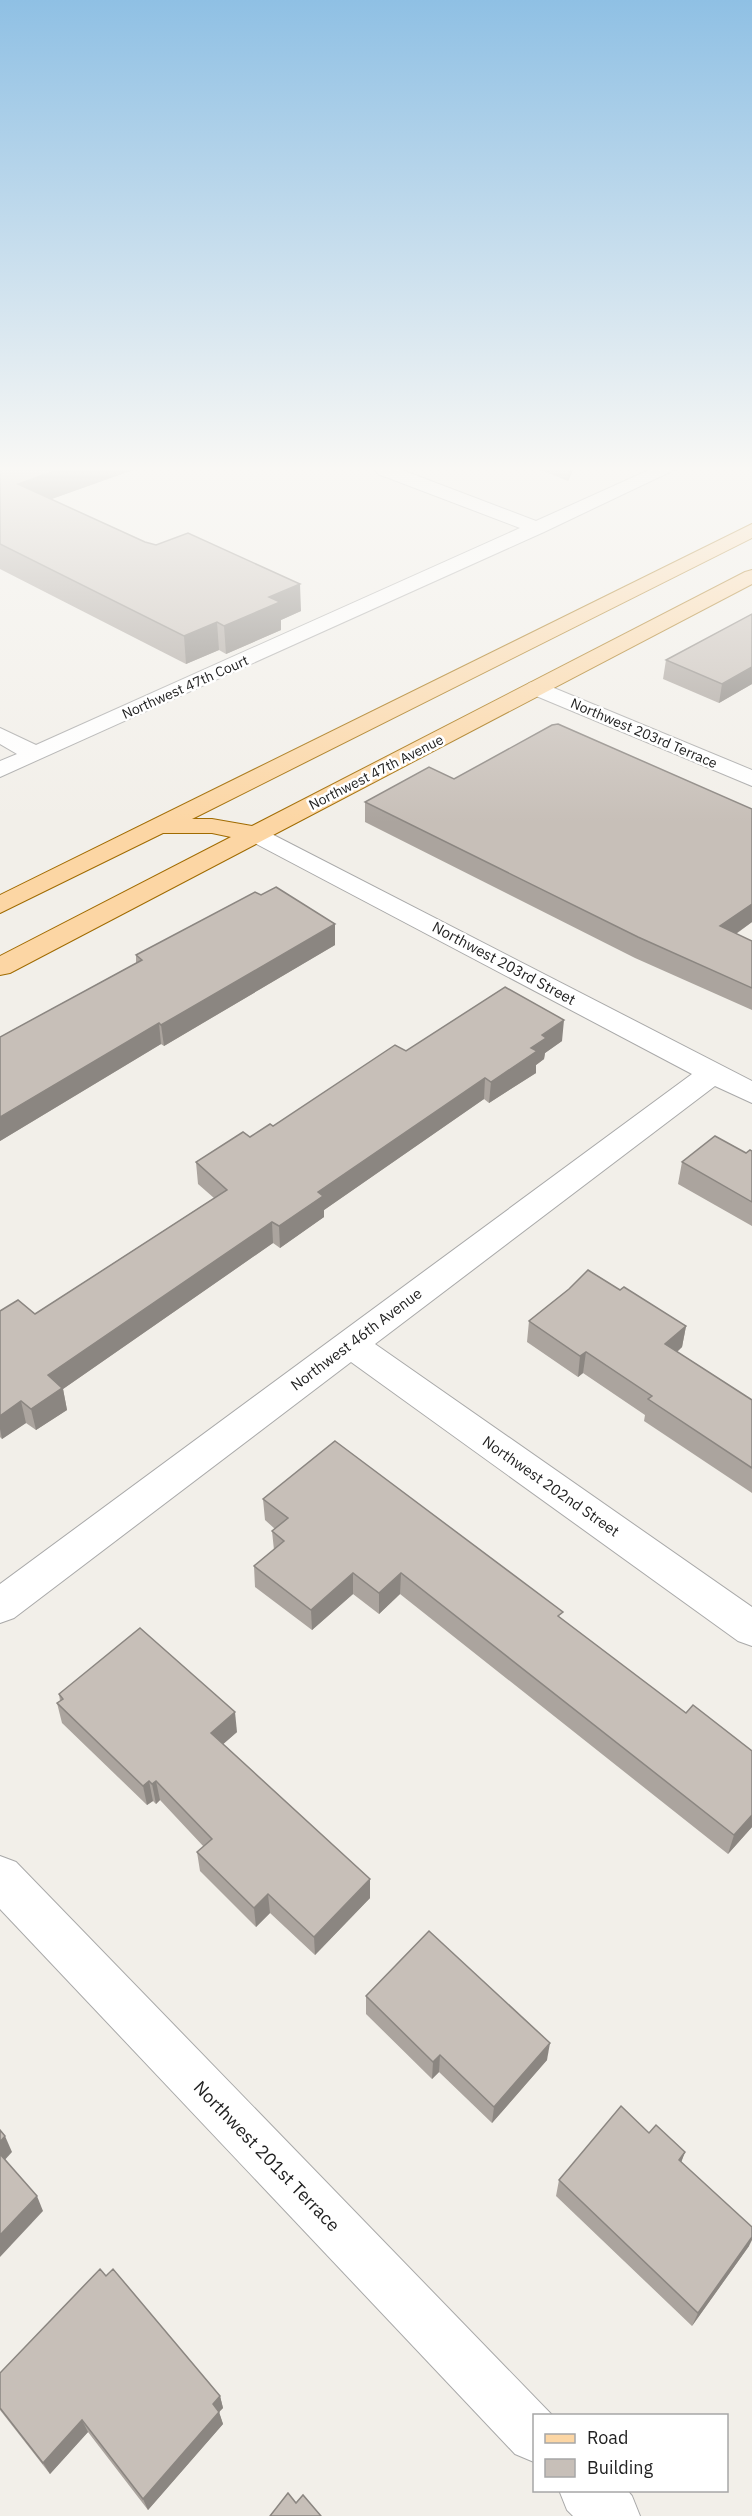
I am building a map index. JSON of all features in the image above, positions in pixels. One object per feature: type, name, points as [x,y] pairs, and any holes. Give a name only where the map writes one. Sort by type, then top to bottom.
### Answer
[{"type":"main road","points":[[0,905],[637,587]]},
{"type":"main road","name":"Northwest 47th Avenue","points":[[0,967],[730,587]]},
{"type":"main road","points":[[537,688],[529,677],[530,666],[534,653],[552,630]]},
{"type":"main road","points":[[154,828],[212,825],[256,834]]},
{"type":"street","name":"Northwest 47th Court","points":[[0,770],[405,587]]},
{"type":"street","name":"Northwest 203rd Terrace","points":[[537,688],[752,779]]},
{"type":"street","points":[[0,735],[35,754]]},
{"type":"street","name":"Northwest 203rd Street","points":[[256,834],[752,1093]]},
{"type":"street","name":"Northwest 46th Avenue","points":[[0,1606],[713,1072]]},
{"type":"street","name":"Northwest 202nd Street","points":[[350,1344],[752,1629]]},
{"type":"street","name":"Northwest 201st Terrace","points":[[0,1877],[533,2434]]},
{"type":"street","points":[[589,2492],[612,2516]]},
{"type":"building","points":[[87,587],[292,587],[269,597],[280,602],[224,626],[217,622],[184,636]]},
{"type":"building","points":[[752,614],[752,667],[722,684],[666,660]]},
{"type":"building","points":[[558,724],[752,809],[752,904],[720,926],[752,941],[752,988],[638,937],[365,802],[429,767],[454,779],[552,725]]},
{"type":"building","points":[[276,887],[335,924],[161,1025],[159,1023],[0,1117],[0,1037],[142,960],[136,955],[255,892],[261,895]]},
{"type":"building","points":[[505,987],[564,1020],[542,1035],[546,1038],[531,1048],[537,1051],[491,1082],[485,1078],[318,1192],[323,1196],[279,1226],[272,1222],[48,1375],[62,1388],[31,1409],[21,1401],[0,1416],[0,1311],[18,1300],[35,1314],[227,1190],[196,1162],[243,1132],[250,1137],[270,1124],[273,1126],[395,1045],[406,1051]]},
{"type":"building","points":[[715,1136],[746,1153],[752,1151],[752,1202],[682,1162]]},
{"type":"building","points":[[588,1270],[620,1290],[624,1287],[686,1326],[665,1344],[752,1400],[752,1468],[648,1399],[652,1396],[586,1352],[580,1356],[529,1321],[569,1289]]},
{"type":"building","points":[[335,1441],[563,1612],[558,1616],[686,1713],[693,1705],[752,1751],[752,1815],[734,1835],[401,1573],[379,1593],[353,1573],[311,1610],[254,1566],[284,1541],[272,1531],[288,1518],[263,1499]]},
{"type":"building","points":[[140,1628],[235,1712],[211,1733],[370,1879],[314,1937],[268,1894],[254,1908],[197,1852],[212,1839],[156,1781],[152,1784],[149,1781],[143,1786],[57,1703],[63,1699],[59,1694]]},
{"type":"building","points":[[429,1931],[550,2043],[494,2107],[440,2055],[433,2062],[366,1996]]},
{"type":"building","points":[[621,2106],[649,2133],[656,2125],[685,2152],[679,2160],[752,2227],[752,2237],[698,2313],[559,2180]]},
{"type":"building","points":[[0,2130],[5,2136],[0,2142]]},
{"type":"building","points":[[0,2154],[37,2196],[0,2235]]},
{"type":"building","points":[[100,2269],[106,2276],[113,2269],[220,2396],[213,2404],[219,2412],[143,2499],[82,2420],[43,2463],[0,2408],[0,2373]]},
{"type":"building","points":[[288,2493],[296,2503],[303,2495],[321,2516],[270,2516]]}]
